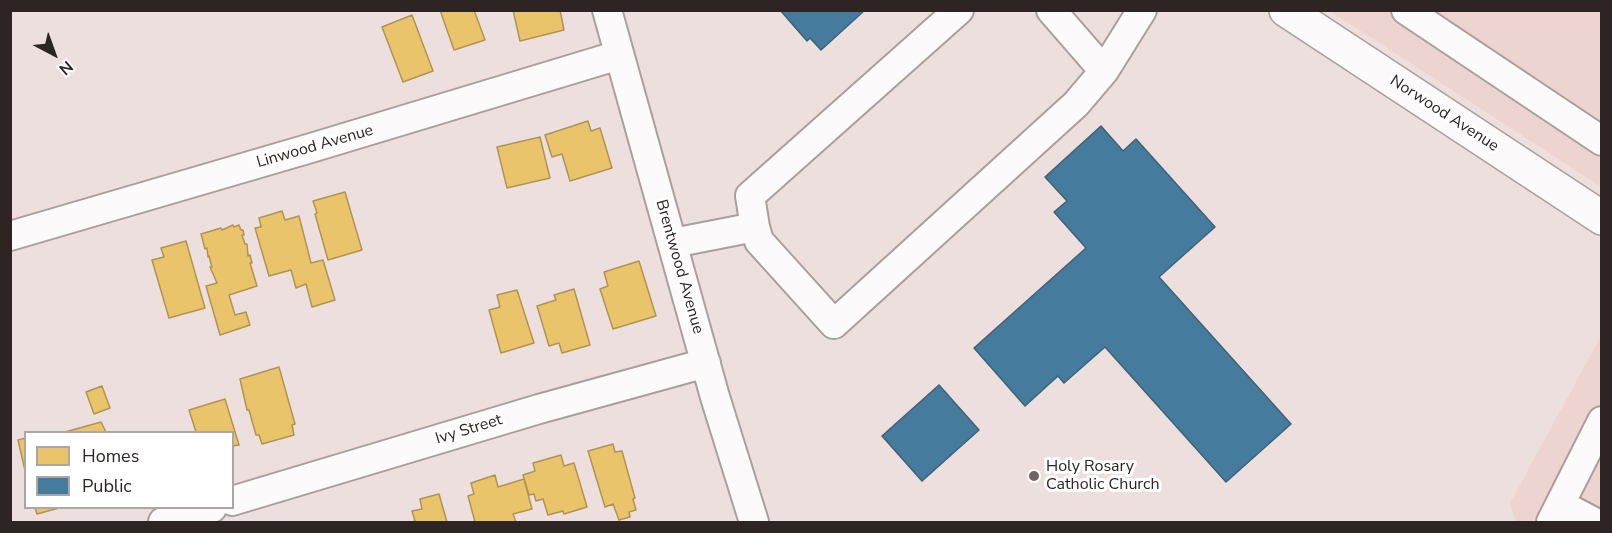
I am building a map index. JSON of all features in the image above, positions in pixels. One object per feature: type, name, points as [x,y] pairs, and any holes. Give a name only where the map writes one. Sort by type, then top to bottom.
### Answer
[{"type":"main road","name":"Norwood Avenue","points":[[1286,10],[1602,218]]},
{"type":"street","name":"Brentwood Avenue","points":[[607,10],[706,363],[754,522]]},
{"type":"street","points":[[959,10],[750,196],[754,227],[759,241],[834,324],[1076,104],[1104,71],[1142,10]]},
{"type":"street","points":[[1051,10],[1104,71]]},
{"type":"street","points":[[1406,10],[1602,141]]},
{"type":"street","name":"Linwood Avenue","points":[[10,236],[619,55]]},
{"type":"street","points":[[673,243],[754,227]]},
{"type":"street","name":"Ivy Street","points":[[234,500],[539,409],[706,363]]},
{"type":"street","points":[[1594,522],[1555,513],[1602,421]]},
{"type":"street","points":[[163,522],[205,509]]},
{"type":"shaded area","points":[[1330,11],[1601,11],[1601,187],[1577,171]]},
{"type":"shaded area","points":[[1601,336],[1601,522],[1516,522],[1510,503]]},
{"type":"building: Homes","points":[[440,10],[474,10],[485,40],[454,50]]},
{"type":"building: Homes","points":[[513,10],[560,10],[564,30],[520,41]]},
{"type":"building: Homes","points":[[412,15],[433,71],[403,82],[382,27]]},
{"type":"building: Homes","points":[[588,121],[591,131],[600,128],[612,168],[570,181],[562,154],[552,157],[545,135]]},
{"type":"building: Homes","points":[[540,137],[550,178],[507,188],[497,147]]},
{"type":"building: Homes","points":[[345,192],[362,250],[328,260],[313,201]]},
{"type":"building: Homes","points":[[282,211],[285,220],[299,216],[311,263],[323,260],[335,300],[312,307],[306,284],[296,288],[291,270],[269,276],[255,228],[261,227],[259,218]]},
{"type":"building: Homes","points":[[233,225],[234,227],[239,225],[243,230],[244,235],[242,235],[247,244],[248,256],[250,255],[257,286],[229,295],[235,315],[246,312],[250,325],[220,335],[206,286],[217,283],[201,234],[221,228],[222,230]]},
{"type":"building: Homes","points":[[186,241],[205,308],[169,318],[152,260],[164,257],[161,248]]},
{"type":"building: Homes","points":[[639,261],[656,316],[613,329],[600,289],[608,286],[604,272]]},
{"type":"building: Homes","points":[[574,289],[590,345],[562,353],[559,343],[549,346],[537,306],[556,300],[554,295]]},
{"type":"building: Homes","points":[[517,290],[534,343],[501,353],[489,310],[500,307],[497,295]]},
{"type":"building: Homes","points":[[279,367],[295,424],[292,425],[294,435],[262,444],[259,435],[256,435],[249,410],[247,410],[240,379]]},
{"type":"building: Homes","points":[[102,386],[110,408],[94,414],[86,392]]},
{"type":"building: Homes","points":[[225,399],[239,445],[234,446],[234,431],[196,431],[189,410]]},
{"type":"building: Homes","points":[[101,422],[106,431],[69,431]]},
{"type":"building: Homes","points":[[24,438],[24,466],[18,440]]},
{"type":"building: Homes","points":[[613,444],[615,452],[622,451],[636,510],[629,512],[630,517],[619,520],[613,504],[605,507],[588,451]]},
{"type":"building: Homes","points":[[561,455],[564,466],[574,463],[587,507],[564,514],[563,511],[548,515],[543,499],[536,501],[534,494],[529,495],[523,475],[535,471],[533,463]]},
{"type":"building: Homes","points":[[495,475],[498,487],[524,479],[532,509],[513,514],[516,522],[475,522],[468,496],[474,494],[471,483]]},
{"type":"building: Homes","points":[[439,494],[447,522],[412,522],[415,521],[412,511],[422,509],[420,499]]},
{"type":"building: Homes","points":[[35,509],[55,509],[37,514]]},
{"type":"building: Public","points":[[780,10],[865,10],[821,50],[810,38],[807,41]]},
{"type":"building: Public","points":[[1101,126],[1123,151],[1136,139],[1215,227],[1159,277],[1291,424],[1226,482],[1105,347],[1064,383],[1058,376],[1025,406],[974,348],[1086,248],[1054,212],[1067,201],[1045,177]]},
{"type":"building: Public","points":[[939,385],[979,430],[922,481],[882,436]]},
{"type":"place","name":"Holy Rosary Catholic Church","points":[[1034,476]]}]
